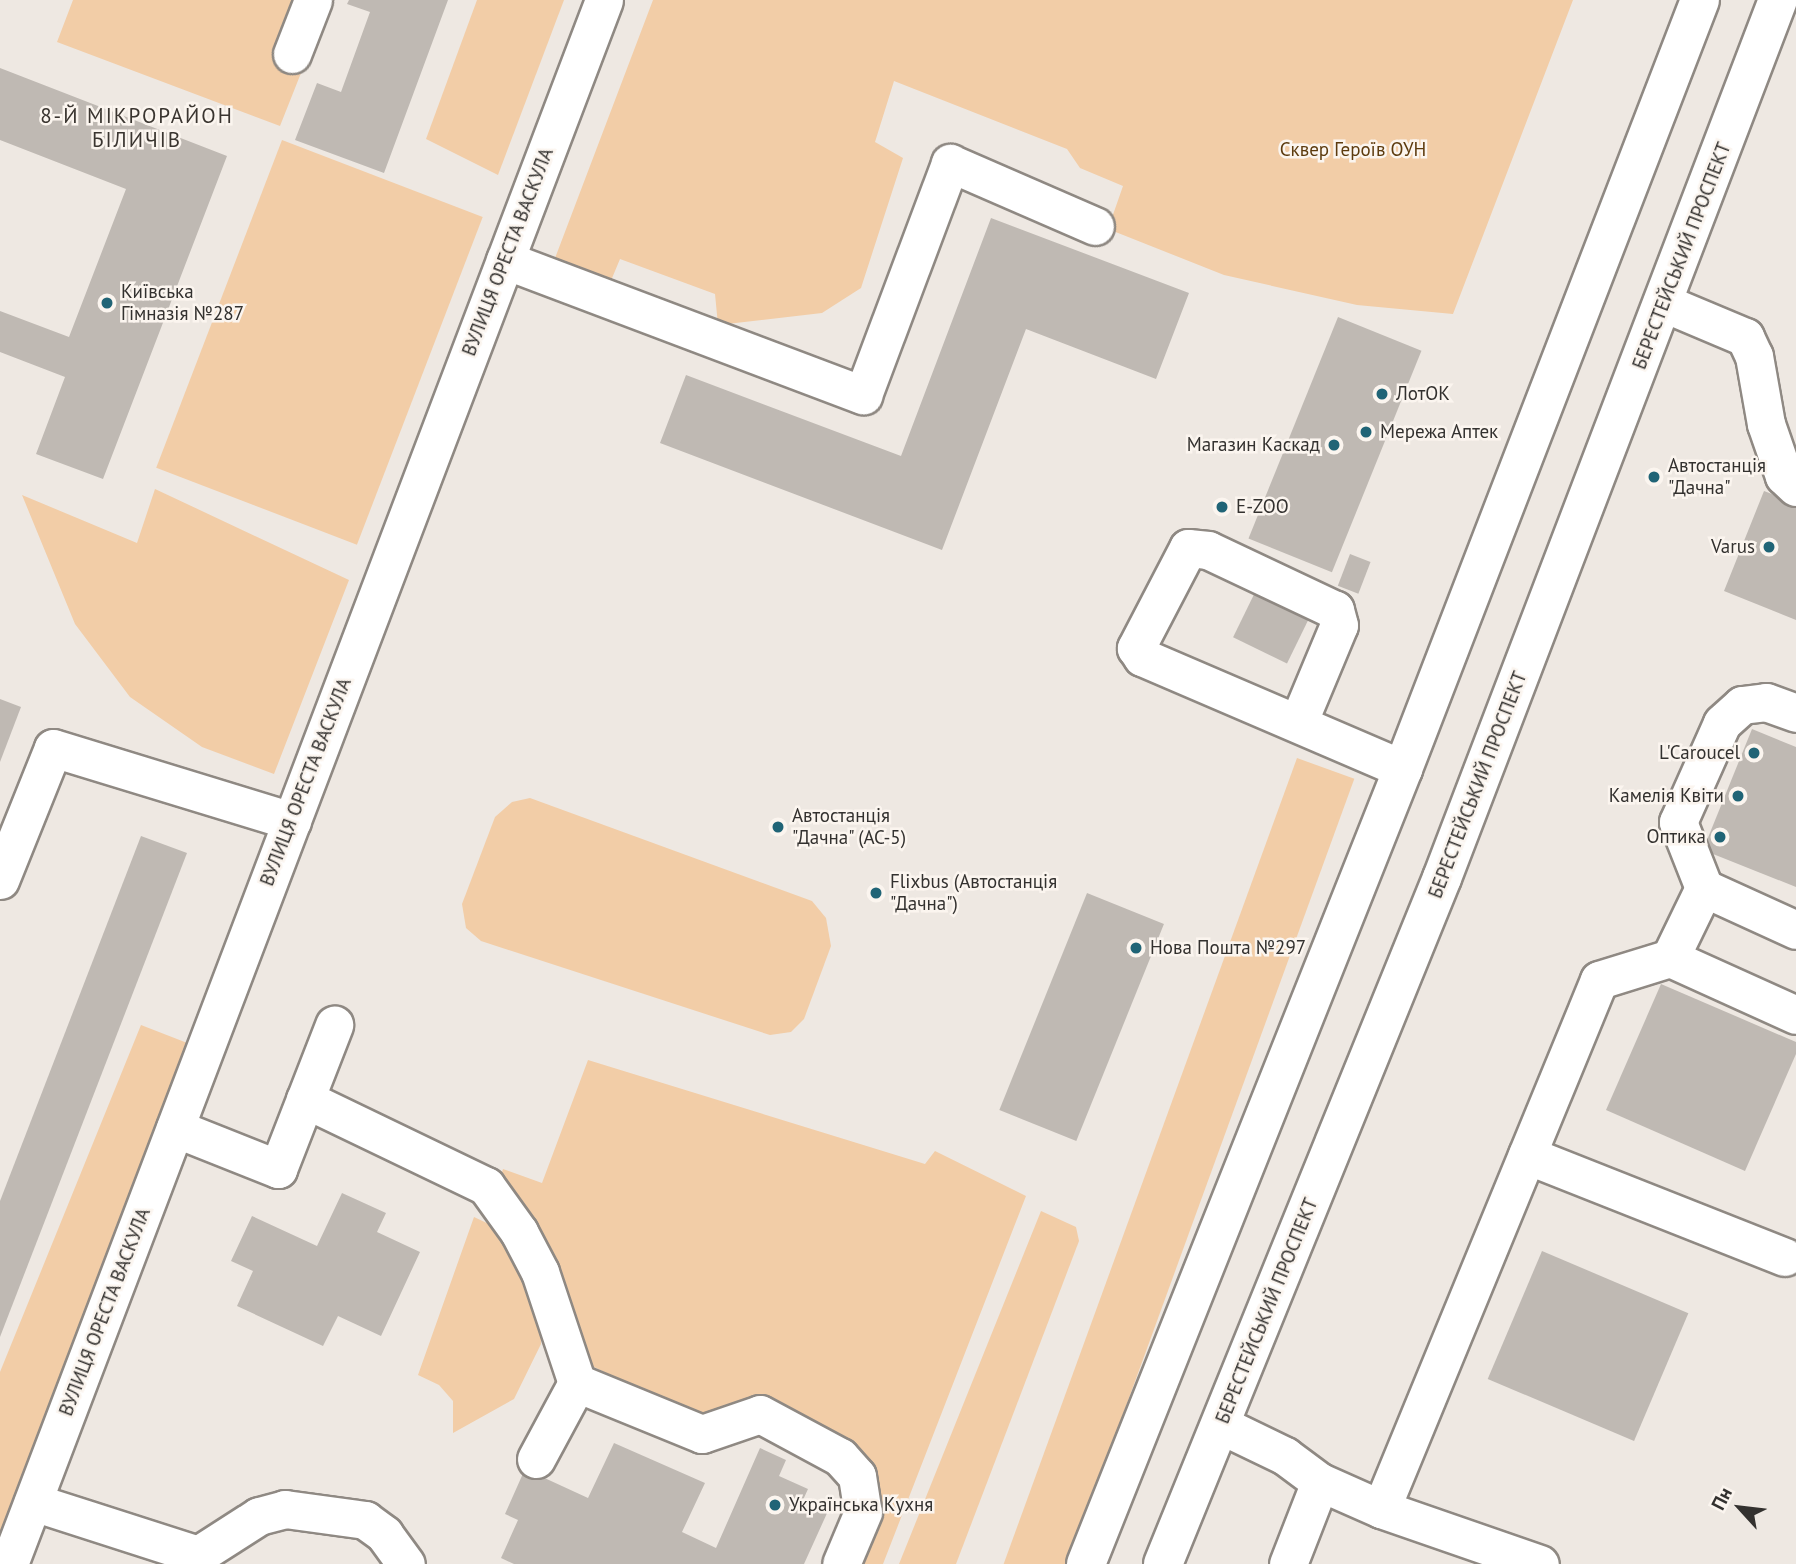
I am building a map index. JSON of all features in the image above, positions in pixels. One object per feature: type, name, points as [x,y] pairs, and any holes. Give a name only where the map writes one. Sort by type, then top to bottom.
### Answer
[{"type":"highway","points":[[1682,50],[1683,0]]},
{"type":"highway","points":[[1086,1564],[1404,769],[1700,0]]},
{"type":"highway","name":"БЕРЕСТЕЙСЬКИЙ ПРОСПЕКТ","points":[[1163,1564],[1442,878],[1778,0]]},
{"type":"street","points":[[292,54],[313,0]]},
{"type":"street","name":"ВУЛИЦЯ ОРЕСТА ВАСКУЛА","points":[[9,1564],[604,0]]},
{"type":"street","points":[[505,260],[863,395],[950,163],[1094,226]]},
{"type":"street","points":[[1664,303],[1745,337],[1754,356],[1766,424],[1784,476],[1796,487]]},
{"type":"street","points":[[1298,723],[1339,625],[1335,610],[1208,550],[1188,548],[1136,648],[1142,657],[1404,769]]},
{"type":"street","points":[[1796,713],[1766,702],[1742,705],[1722,723],[1678,822],[1704,888],[1796,930]]},
{"type":"street","points":[[0,880],[53,748],[292,821]]},
{"type":"street","points":[[1670,958],[1704,888]]},
{"type":"street","points":[[1381,1509],[1599,980],[1670,958],[1796,1015]]},
{"type":"street","points":[[175,1128],[278,1169],[334,1025]]},
{"type":"street","points":[[305,1098],[486,1186],[519,1232],[540,1272],[577,1383],[537,1460]]},
{"type":"street","points":[[1527,1155],[1785,1257]]},
{"type":"street","points":[[577,1383],[702,1434],[760,1414],[840,1457],[858,1476],[863,1513],[841,1564]]},
{"type":"street","points":[[1221,1425],[1286,1456],[1320,1482],[1381,1509],[1516,1560]]},
{"type":"street","points":[[1288,1564],[1320,1482]]},
{"type":"street","points":[[33,1502],[198,1555],[259,1516],[285,1509],[365,1520],[384,1534],[405,1564]]},
{"type":"green space","points":[[73,0],[293,0],[272,58],[301,73],[280,126],[57,42]]},
{"type":"green space","points":[[477,0],[564,0],[498,175],[426,139]]},
{"type":"green space","name":"Сквер Героїв ОУН","points":[[653,0],[1573,0],[1453,314],[1357,305],[1224,275],[1108,229],[1123,186],[1080,168],[1067,149],[894,81],[875,142],[903,158],[861,288],[822,313],[718,325],[715,294],[620,259],[610,283],[549,274]]},
{"type":"green space","points":[[282,140],[483,217],[357,545],[156,468]]},
{"type":"green space","points":[[155,489],[349,580],[274,774],[202,747],[130,697],[75,624],[22,495],[137,543]]},
{"type":"green space","points":[[1297,758],[1354,779],[1069,1564],[1004,1564]]},
{"type":"green space","points":[[530,798],[812,901],[826,918],[831,946],[804,1019],[791,1032],[770,1035],[481,941],[466,928],[462,904],[495,817],[512,802]]},
{"type":"green space","points":[[141,1025],[195,1046],[0,1553],[0,1372]]},
{"type":"green space","points":[[588,1060],[925,1164],[935,1151],[1026,1196],[883,1564],[850,1564],[867,1472],[714,1414],[682,1410],[590,1365],[496,1191],[503,1169],[542,1183]]},
{"type":"green space","points":[[1041,1211],[1076,1227],[1079,1241],[956,1564],[899,1564]]},
{"type":"green space","points":[[474,1217],[491,1225],[509,1245],[540,1313],[541,1344],[514,1399],[453,1433],[453,1401],[439,1385],[418,1375]]},
{"type":"building","points":[[349,0],[448,0],[384,173],[295,140],[317,83],[341,92],[370,12],[347,4]]},
{"type":"building","points":[[0,68],[227,156],[103,479],[36,454],[65,377],[0,352],[0,311],[69,337],[126,189],[0,140]]},
{"type":"building","points":[[991,218],[1189,293],[1156,379],[1026,329],[942,550],[660,443],[686,375],[901,456]]},
{"type":"building","name":"Магазин Каскад","points":[[1338,317],[1421,351],[1332,572],[1248,539]]},
{"type":"building","name":"Varus","points":[[1764,491],[1796,503],[1796,620],[1724,591]]},
{"type":"building","points":[[1350,554],[1371,562],[1358,594],[1338,586]]},
{"type":"building","points":[[1262,578],[1316,604],[1287,664],[1233,637]]},
{"type":"building","points":[[0,699],[21,707],[0,762]]},
{"type":"building","points":[[1752,729],[1796,747],[1796,887],[1703,850]]},
{"type":"building","points":[[141,836],[187,853],[0,1337],[0,1201]]},
{"type":"building","points":[[1087,893],[1164,924],[1076,1141],[999,1110]]},
{"type":"building","points":[[1661,984],[1796,1042],[1796,1054],[1745,1171],[1606,1110]]},
{"type":"building","points":[[342,1193],[386,1213],[377,1232],[420,1252],[381,1336],[338,1316],[323,1346],[237,1306],[253,1271],[231,1261],[252,1216],[317,1246]]},
{"type":"building","points":[[1542,1251],[1688,1313],[1634,1441],[1488,1379]]},
{"type":"building","points":[[614,1443],[705,1483],[682,1532],[716,1548],[760,1448],[786,1460],[779,1476],[808,1489],[803,1500],[828,1511],[804,1564],[514,1564],[501,1558],[518,1520],[505,1514],[525,1469],[588,1498]]},
{"type":"place","name":"Київська Гімназія №287","points":[[107,303]]},
{"type":"place","name":"ЛотОК","points":[[1382,394]]},
{"type":"place","name":"Мережа Аптек","points":[[1366,432]]},
{"type":"place","name":"Магазин Каскад","points":[[1334,445]]},
{"type":"place","name":"Автостанція \"Дачна\"","points":[[1654,477]]},
{"type":"place","name":"E-ZOO","points":[[1222,507]]},
{"type":"place","name":"Varus","points":[[1769,547]]},
{"type":"place","name":"L'Caroucel","points":[[1754,753]]},
{"type":"place","name":"Камелія Квіти","points":[[1738,796]]},
{"type":"place","name":"Автостанція \"Дачна\" (АС-5)","points":[[778,827]]},
{"type":"place","name":"Оптика","points":[[1720,837]]},
{"type":"place","name":"Flixbus (Автостанція \"Дачна\")","points":[[876,893]]},
{"type":"place","name":"Нова Пошта №297","points":[[1136,948]]},
{"type":"place","name":"Українська Кухня","points":[[775,1505]]},
{"type":"district","name":"8-Й МІКРОРАЙОН БІЛИЧІВ","points":[[137,128]]}]
